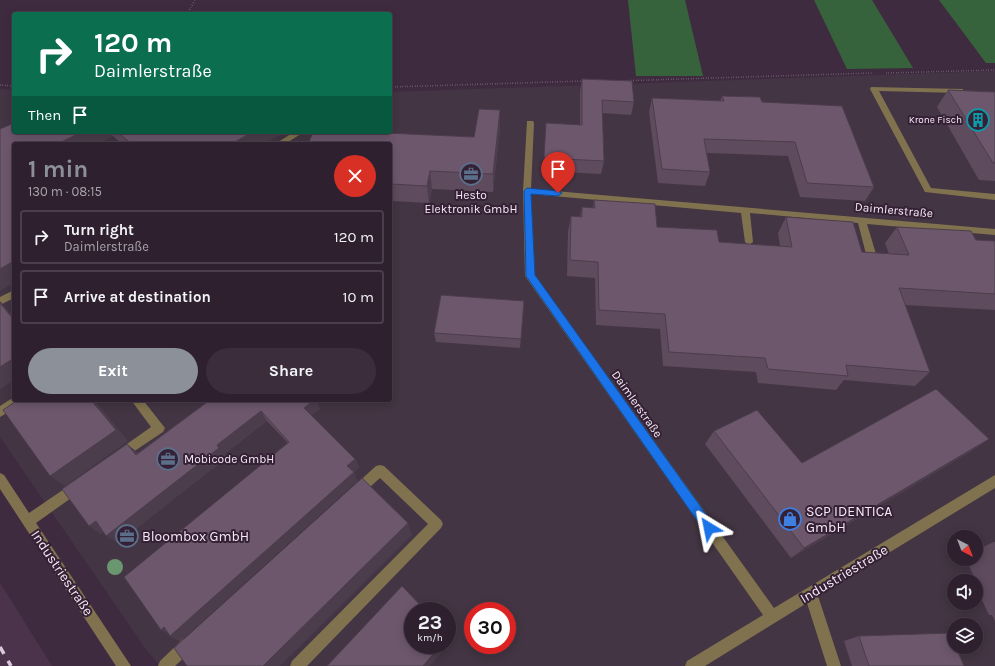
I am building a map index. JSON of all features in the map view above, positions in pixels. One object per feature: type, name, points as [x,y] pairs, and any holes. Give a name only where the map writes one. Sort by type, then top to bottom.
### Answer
[{"type":"street","points":[[965,92],[874,89],[928,190],[995,197]]},
{"type":"street","name":"Daimlerstraße","points":[[530,123],[527,191],[530,276],[772,616]]},
{"type":"street","points":[[282,142],[296,134]]},
{"type":"street","name":"Daimlerstraße","points":[[527,191],[995,232]]},
{"type":"street","points":[[744,210],[750,242]]},
{"type":"street","points":[[862,220],[871,254]]},
{"type":"street","points":[[0,302],[12,295]]},
{"type":"street","points":[[0,412],[16,402]]},
{"type":"street","points":[[110,463],[159,428],[138,402]]},
{"type":"street","points":[[296,666],[437,524],[380,470],[345,502]]},
{"type":"street","name":"Industriestraße","points":[[0,480],[124,666]]},
{"type":"street","points":[[28,522],[84,481]]},
{"type":"street","name":"Industriestraße","points":[[692,666],[995,481]]},
{"type":"street","points":[[810,594],[834,666]]},
{"type":"street","points":[[165,666],[199,635]]},
{"type":"path","points":[[188,12],[195,0]]},
{"type":"path","points":[[884,73],[995,70]]},
{"type":"path","points":[[613,81],[876,73]]},
{"type":"path","points":[[392,87],[589,81]]},
{"type":"path","points":[[0,85],[12,86]]},
{"type":"shaded area","points":[[995,71],[995,666],[160,666],[145,648],[0,437],[0,89],[12,90],[12,134],[392,134],[392,92]]},
{"type":"shaded area","points":[[0,583],[52,666],[0,666]]},
{"type":"green space","points":[[628,0],[685,0],[703,76],[636,76]]},
{"type":"green space","points":[[814,0],[872,0],[913,68],[847,69]]},
{"type":"green space","points":[[939,0],[995,0],[995,63],[986,63]]},
{"type":"building","points":[[582,79],[632,81],[634,102],[602,100],[604,161],[544,158],[546,123],[582,125]]},
{"type":"building","points":[[948,90],[995,92],[995,163],[993,163]]},
{"type":"building","points":[[722,96],[760,97],[762,102],[842,106],[874,187],[807,183],[795,142],[704,139],[710,172],[662,169],[652,98],[724,101]]},
{"type":"building","points":[[479,109],[500,110],[493,174],[430,171],[427,186],[392,184],[392,142],[309,142],[312,134],[392,133],[474,137]]},
{"type":"building","points":[[12,124],[12,134],[78,134],[61,142],[12,142],[12,262],[0,269],[0,129]]},
{"type":"building","points":[[120,134],[249,134],[235,142],[130,142]]},
{"type":"building","points":[[594,200],[655,204],[657,227],[717,230],[719,242],[792,247],[786,217],[853,222],[862,252],[909,255],[897,227],[971,231],[976,240],[995,241],[995,294],[899,288],[930,372],[846,365],[848,376],[768,369],[765,358],[669,352],[665,314],[599,310],[598,262],[570,260],[571,216],[582,217],[582,207],[595,208]]},
{"type":"building","points":[[441,295],[524,301],[521,339],[434,333]]},
{"type":"building","points":[[0,303],[12,318],[12,359],[0,367]]},
{"type":"building","points":[[936,389],[989,439],[804,548],[714,431],[757,410],[802,463]]},
{"type":"building","points":[[15,402],[93,402],[116,430],[50,476],[3,410]]},
{"type":"building","points":[[207,402],[312,402],[304,408],[355,459],[347,466],[354,472],[170,636],[164,627],[161,630],[124,577],[289,442],[261,411],[217,445],[219,448],[106,536],[96,521],[89,526],[62,489],[127,444],[136,455]]},
{"type":"building","points":[[362,478],[408,523],[263,666],[187,666],[174,648]]},
{"type":"building","points":[[402,586],[417,602],[404,602],[404,654],[433,654],[423,666],[327,666]]},
{"type":"building","points":[[947,633],[947,654],[959,654],[964,666],[869,666],[859,636]]},
{"type":"railway","points":[[0,647],[11,666]]},
{"type":"place","name":"Krone Fisch","points":[[978,120]]},
{"type":"place","name":"Hesto Elektronik GmbH","points":[[471,174]]},
{"type":"place","name":"Mobicode GmbH","points":[[168,459]]},
{"type":"place","name":"SCP IDENTICA GmbH","points":[[790,519]]},
{"type":"place","name":"Bloombox GmbH","points":[[127,536]]},
{"type":"route","points":[[558,193],[527,191],[530,276],[709,528]]}]
